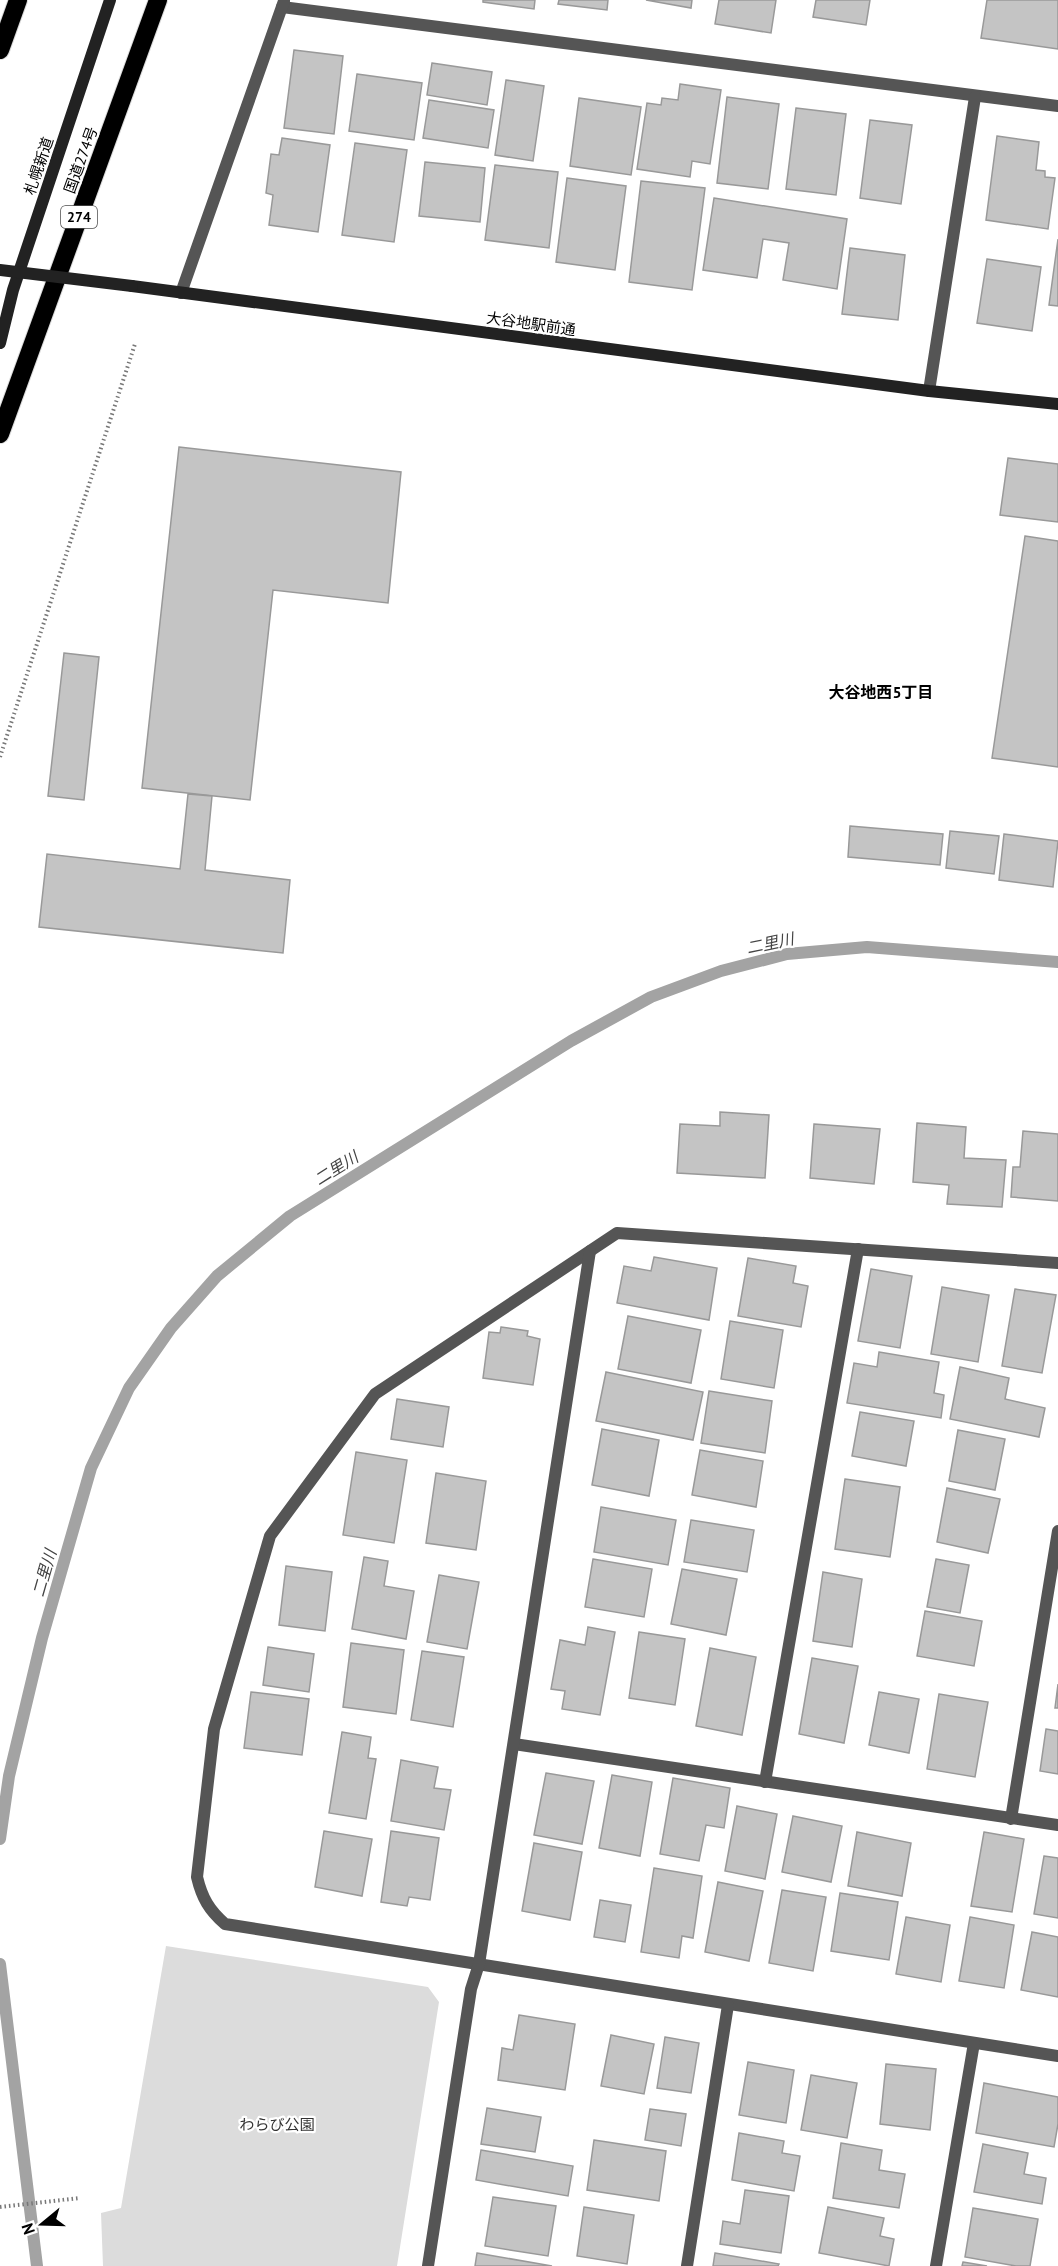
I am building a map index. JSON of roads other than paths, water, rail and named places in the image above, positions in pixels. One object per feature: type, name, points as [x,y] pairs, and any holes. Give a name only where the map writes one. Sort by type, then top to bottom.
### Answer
[{"type":"highway","points":[[0,50],[18,0]]},
{"type":"highway","name":"国道274号","points":[[0,434],[158,0]]},
{"type":"street","name":"札幌新道","points":[[0,343],[13,290],[110,0]]},
{"type":"street","points":[[181,293],[284,4],[975,97],[1058,106]]},
{"type":"street","points":[[929,391],[975,97]]},
{"type":"street","name":"大谷地駅前通","points":[[0,270],[929,391],[1058,404]]},
{"type":"street","points":[[1058,1263],[617,1233],[375,1394],[270,1536],[214,1729],[197,1877],[202,1898],[225,1924],[1058,2056]]},
{"type":"street","points":[[765,1782],[858,1250]]},
{"type":"street","points":[[428,2266],[471,1989],[479,1964],[590,1251]]},
{"type":"street","points":[[1011,1818],[1058,1531]]},
{"type":"street","points":[[514,1744],[1058,1826]]},
{"type":"street","points":[[687,2266],[728,2005]]},
{"type":"street","points":[[936,2266],[974,2043]]},
{"type":"waterway","name":"二里川","points":[[0,1839],[9,1776],[42,1638],[91,1468],[129,1388],[171,1328],[217,1276],[290,1216],[571,1041],[651,997],[721,971],[787,954],[867,947],[1058,962]]},
{"type":"waterway","name":"二里川","points":[[0,1964],[37,2266]]},
{"type":"district","name":"大谷地西5丁目","points":[[881,692]]},
{"type":"park label","name":"わらび公園","points":[[277,2125]]}]
